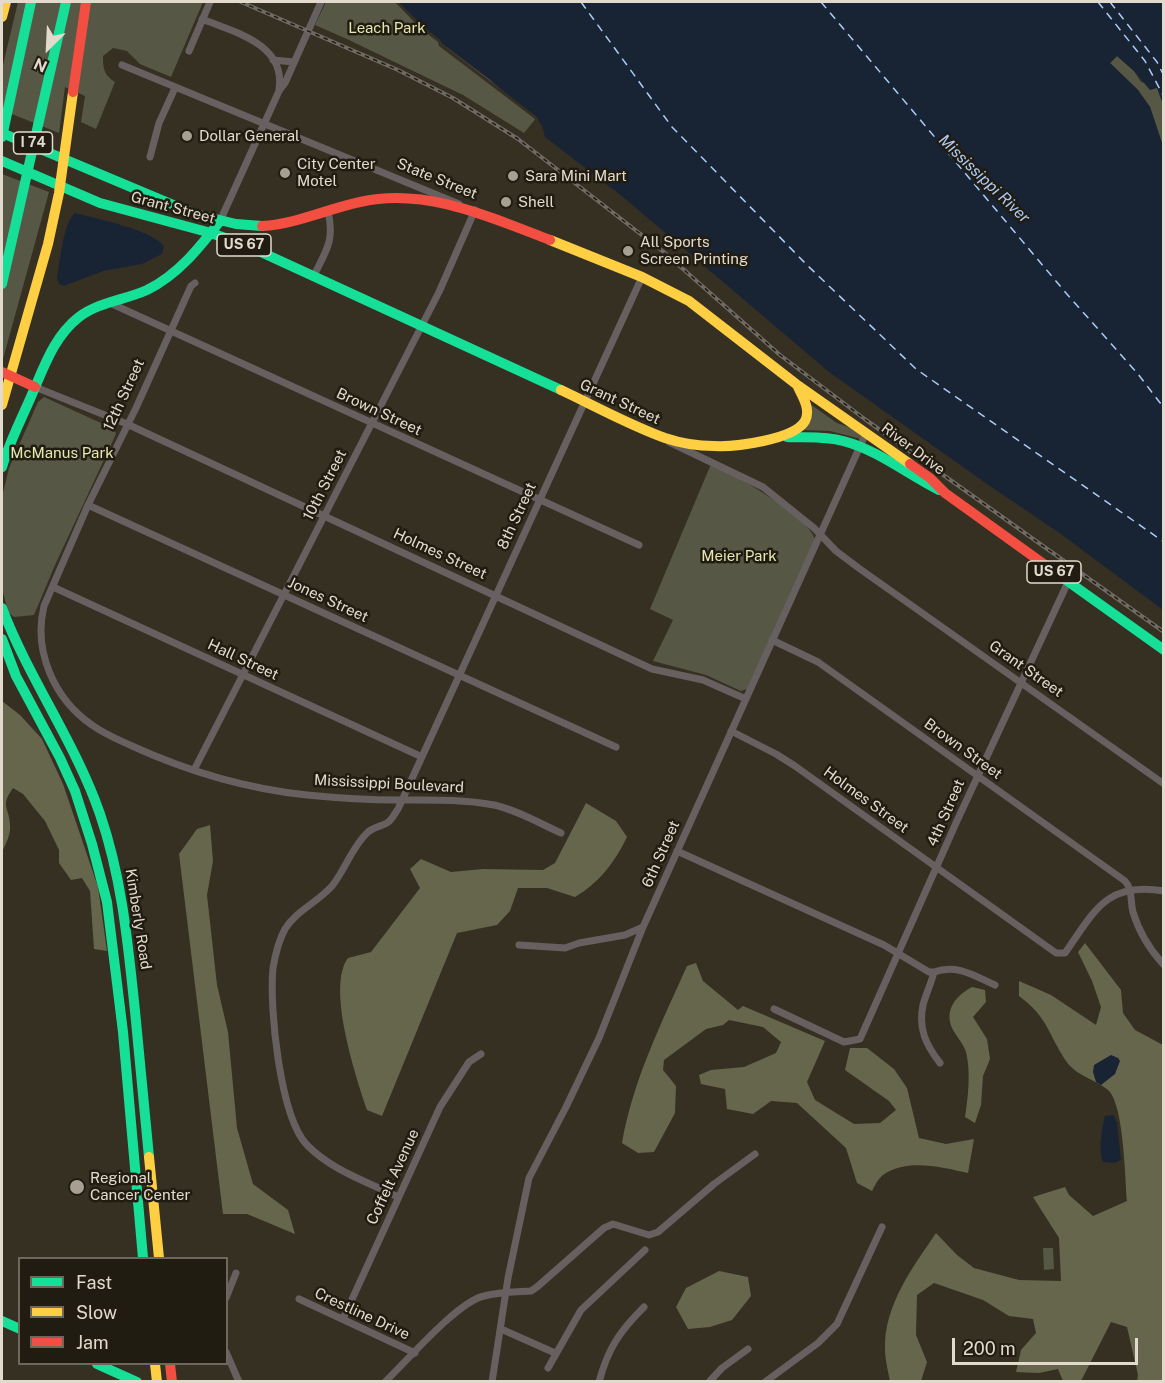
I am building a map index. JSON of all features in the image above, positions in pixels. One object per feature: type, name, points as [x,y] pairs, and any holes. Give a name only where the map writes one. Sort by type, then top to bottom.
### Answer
[{"type":"main road","points":[[2,17],[6,2]]},
{"type":"main road","name":"I 74","points":[[2,135],[31,2]]},
{"type":"main road","name":"I 74","points":[[2,284],[66,2]]},
{"type":"main road","points":[[3,401],[48,244],[60,186],[86,2]]},
{"type":"main road","name":"Grant Street","points":[[2,135],[195,214],[220,221]]},
{"type":"main road","name":"Grant Street","points":[[2,161],[128,212],[211,233],[250,247],[641,428]]},
{"type":"main road","name":"US 67","points":[[220,221],[250,226],[276,225],[359,202],[389,197],[410,198],[476,211]]},
{"type":"main road","name":"State Street","points":[[476,211],[642,277]]},
{"type":"main road","points":[[2,467],[11,440],[62,333],[79,317],[107,302],[136,295],[164,281],[178,270],[220,221]]},
{"type":"main road","name":"River Drive","points":[[642,277],[698,307],[796,384],[930,478],[945,493],[1164,650]]},
{"type":"main road","points":[[2,372],[35,387]]},
{"type":"main road","points":[[781,436],[796,431],[806,418],[807,405],[796,384]]},
{"type":"main road","name":"US 67","points":[[641,428],[665,438],[714,446],[734,445],[781,436],[822,437],[843,441],[861,447],[945,493]]},
{"type":"main road","name":"Kimberly Road","points":[[2,608],[14,640],[87,780],[115,866],[128,929],[159,1257]]},
{"type":"main road","name":"Kimberly Road","points":[[2,639],[16,676],[75,791],[92,844],[106,902],[123,1032],[143,1257]]},
{"type":"main road","points":[[2,1321],[18,1328]]},
{"type":"main road","points":[[98,1365],[137,1382]]},
{"type":"main road","points":[[155,1365],[157,1382]]},
{"type":"main road","points":[[170,1365],[172,1382]]},
{"type":"street","points":[[189,51],[210,2]]},
{"type":"street","points":[[220,221],[321,2]]},
{"type":"street","points":[[202,19],[252,39],[266,50],[279,76],[279,92]]},
{"type":"street","points":[[273,60],[294,62]]},
{"type":"street","name":"State Street","points":[[122,65],[476,211]]},
{"type":"street","points":[[150,158],[156,130],[175,88]]},
{"type":"street","points":[[314,277],[330,242],[332,226],[328,211]]},
{"type":"street","name":"10th Street","points":[[194,770],[421,326],[476,211]]},
{"type":"street","name":"8th Street","points":[[398,1197],[321,1156],[306,1144],[294,1125],[285,1096],[276,1036],[273,968],[279,945],[284,931],[291,922],[330,888],[360,840],[369,831],[387,823],[402,800],[642,277]]},
{"type":"street","name":"12th Street","points":[[52,586],[191,286],[195,283]]},
{"type":"street","name":"Brown Street","points":[[107,302],[639,545]]},
{"type":"street","points":[[35,387],[127,424]]},
{"type":"street","name":"Holmes Street","points":[[127,424],[652,669],[703,680],[746,699]]},
{"type":"street","name":"Grant Street","points":[[641,428],[764,487],[860,569],[1164,784]]},
{"type":"street","name":"6th Street","points":[[492,1382],[521,1210],[529,1178],[567,1107],[599,1038],[643,927],[867,433]]},
{"type":"street","name":"Jones Street","points":[[88,505],[616,747]]},
{"type":"street","name":"4th Street","points":[[774,1009],[841,1041],[849,1043],[860,1039],[1068,582]]},
{"type":"street","name":"Hall Street","points":[[52,586],[422,757]]},
{"type":"street","name":"Mississippi Boulevard","points":[[52,586],[42,613],[42,651],[48,671],[60,692],[92,725],[155,756],[194,770],[285,792],[363,800],[443,800],[494,805],[514,811],[561,833]]},
{"type":"street","name":"Brown Street","points":[[772,640],[818,662],[1125,881],[1131,889]]},
{"type":"street","name":"Holmes Street","points":[[731,731],[795,766],[1056,953],[1065,953],[1094,911],[1112,897],[1131,889]]},
{"type":"street","points":[[677,851],[884,945],[929,972],[947,968],[964,971],[995,985]]},
{"type":"street","points":[[1164,891],[1146,888],[1131,889],[1132,910],[1137,925],[1152,952],[1164,965]]},
{"type":"street","points":[[519,945],[565,948],[625,934],[643,927]]},
{"type":"street","points":[[934,972],[923,1006],[922,1030],[928,1048],[940,1063]]},
{"type":"street","name":"Coffelt Avenue","points":[[343,1319],[440,1107],[470,1062],[481,1054]]},
{"type":"street","points":[[385,1382],[454,1313],[474,1299],[531,1291],[604,1228],[614,1224],[649,1235],[658,1232],[714,1184],[755,1154]]},
{"type":"street","points":[[765,1382],[836,1326],[882,1227]]},
{"type":"street","points":[[548,1368],[586,1303],[645,1250]]},
{"type":"street","points":[[228,1293],[236,1273]]},
{"type":"street","name":"Crestline Drive","points":[[299,1299],[415,1353]]},
{"type":"street","points":[[599,1382],[616,1338],[645,1307]]},
{"type":"street","points":[[501,1329],[555,1353]]},
{"type":"street","points":[[709,1382],[722,1368],[748,1349]]},
{"type":"street","points":[[228,1356],[240,1379],[239,1382]]},
{"type":"green space","points":[[18,2],[203,2],[171,77],[140,64],[127,51],[113,48],[103,56],[103,61],[106,74],[115,82],[96,129],[81,122],[85,96],[65,87],[59,133],[2,110],[2,69]]},
{"type":"green space","name":"Leach Park","points":[[326,2],[398,2],[422,26],[537,117],[524,133],[463,95],[315,25]]},
{"type":"green space","points":[[1117,56],[1134,71],[1141,82],[1157,87],[1163,104],[1163,146],[1150,107],[1138,90],[1110,63]]},
{"type":"green space","points":[[2,174],[49,192],[3,359],[2,359]]},
{"type":"green space","name":"McManus Park","points":[[44,397],[114,429],[116,434],[34,615],[14,617],[8,612],[2,588],[2,497],[9,468],[38,402]]},
{"type":"green space","points":[[810,404],[837,423],[851,428],[862,436],[861,439],[830,431],[803,430]]},
{"type":"green space","name":"Meier Park","points":[[711,464],[752,486],[785,508],[809,529],[815,539],[747,689],[741,691],[706,675],[653,661],[673,620],[650,609]]},
{"type":"green space","points":[[2,701],[20,715],[42,739],[63,784],[98,887],[107,951],[94,949],[90,891],[82,878],[71,880],[59,863],[59,850],[45,821],[23,794],[13,788],[6,803],[10,828],[2,852]]},
{"type":"green space","points":[[586,803],[616,821],[627,837],[612,863],[592,885],[575,897],[547,888],[518,888],[510,911],[497,925],[457,933],[382,1116],[367,1110],[350,1055],[341,1010],[342,972],[348,958],[371,952],[420,888],[410,869],[421,859],[451,872],[483,869],[543,870],[555,863]]},
{"type":"green space","points":[[210,825],[213,861],[207,895],[217,985],[228,1032],[237,1128],[253,1184],[288,1210],[295,1234],[247,1214],[223,1214],[179,854],[197,829]]},
{"type":"green space","points":[[1085,943],[1121,990],[1123,1013],[1135,1030],[1163,1045],[1163,1381],[1137,1381],[1138,1375],[1127,1327],[1111,1322],[1081,1381],[1063,1381],[1058,1369],[1039,1373],[1016,1372],[1021,1350],[1036,1333],[1033,1319],[1009,1316],[983,1300],[934,1283],[917,1295],[916,1335],[927,1362],[921,1381],[890,1381],[885,1349],[889,1317],[902,1287],[936,1233],[957,1255],[974,1268],[1019,1280],[1061,1281],[1059,1238],[1033,1197],[1065,1187],[1069,1195],[1093,1216],[1127,1201],[1121,1125],[1113,1098],[1103,1086],[1070,1066],[1042,1019],[1019,996],[1019,981],[1051,995],[1096,1025],[1101,1007],[1078,952]]},
{"type":"green space","points":[[696,963],[703,981],[738,1010],[743,1006],[825,1041],[807,1082],[815,1100],[854,1124],[880,1123],[896,1110],[889,1101],[845,1070],[850,1048],[867,1048],[894,1069],[907,1088],[919,1138],[946,1144],[974,1139],[968,1173],[924,1165],[902,1167],[883,1175],[872,1191],[857,1183],[846,1148],[797,1103],[771,1101],[753,1114],[727,1109],[725,1089],[701,1084],[699,1075],[711,1070],[744,1067],[776,1053],[781,1042],[763,1027],[729,1020],[723,1025],[706,1029],[664,1060],[663,1070],[676,1086],[675,1113],[654,1152],[638,1153],[622,1143],[633,1097],[658,1031],[687,966]]},
{"type":"green space","points":[[972,987],[985,990],[986,1002],[973,1017],[987,1039],[990,1059],[983,1076],[981,1105],[975,1123],[965,1117],[969,1084],[968,1060],[965,1049],[950,1021],[953,1003]]},
{"type":"green space","points":[[1043,1248],[1053,1248],[1054,1269],[1044,1270]]},
{"type":"green space","points":[[719,1271],[748,1277],[751,1296],[732,1320],[710,1327],[688,1329],[676,1307],[686,1288]]},
{"type":"water","name":"Mississippi River","points":[[398,2],[1163,2],[1163,104],[1157,88],[1150,90],[1117,56],[1110,63],[1138,90],[1150,107],[1163,146],[1163,610],[1061,534],[829,372],[623,197],[545,137],[542,125],[489,79],[441,43]]},
{"type":"water","points":[[75,213],[122,225],[148,235],[164,246],[162,254],[142,264],[103,271],[64,286],[59,284],[57,278],[63,243],[68,225]]},
{"type":"water","points":[[1111,1055],[1120,1061],[1115,1074],[1101,1085],[1096,1082],[1093,1072],[1094,1065]]},
{"type":"water","points":[[1114,1115],[1121,1160],[1114,1163],[1103,1162],[1101,1146],[1105,1116]]},
{"type":"pier","points":[[395,2],[398,2],[441,43],[537,117],[544,132],[540,130],[535,119],[439,46],[438,42],[420,28]]},
{"type":"ferry route","points":[[581,2],[672,127],[808,266],[916,369],[1164,542]]},
{"type":"ferry route","points":[[821,2],[1066,293],[1138,374],[1164,408]]},
{"type":"ferry route","points":[[1098,2],[1145,61],[1164,97]]},
{"type":"ferry route","points":[[1110,2],[1157,62],[1164,76]]},
{"type":"railway","points":[[241,2],[398,70],[453,98],[518,139],[665,253],[780,355],[866,420],[1164,632]]},
{"type":"traffic: fast","points":[[2,137],[31,2]]},
{"type":"traffic: fast","points":[[2,284],[66,2]]},
{"type":"traffic: fast","points":[[2,133],[195,214],[236,224],[262,226]]},
{"type":"traffic: fast","points":[[2,161],[100,203],[211,233],[250,247],[561,390]]},
{"type":"traffic: fast","points":[[2,467],[44,366],[62,334],[87,312],[147,290],[169,277],[220,221]]},
{"type":"traffic: fast","points":[[787,437],[829,438],[856,445],[939,490]]},
{"type":"traffic: fast","points":[[1059,575],[1164,650]]},
{"type":"traffic: fast","points":[[2,608],[25,660],[90,787],[108,838],[127,936],[149,1157]]},
{"type":"traffic: fast","points":[[2,639],[16,676],[75,791],[107,902],[123,1032],[143,1257]]},
{"type":"traffic: fast","points":[[2,1321],[18,1328]]},
{"type":"traffic: fast","points":[[99,1365],[137,1382]]},
{"type":"traffic: slow","points":[[2,17],[6,2]]},
{"type":"traffic: slow","points":[[2,405],[48,244],[59,193],[73,92]]},
{"type":"traffic: slow","points":[[550,240],[642,277],[689,301],[796,384],[910,464]]},
{"type":"traffic: slow","points":[[561,390],[665,438],[695,445],[723,446],[749,444],[777,438],[799,428],[805,421],[807,412],[798,387]]},
{"type":"traffic: slow","points":[[149,1157],[159,1257]]},
{"type":"traffic: slow","points":[[155,1365],[157,1382]]},
{"type":"traffic: jam","points":[[73,92],[86,2]]},
{"type":"traffic: jam","points":[[262,226],[275,225],[360,202],[384,198],[409,198],[433,201],[481,214],[550,240]]},
{"type":"traffic: jam","points":[[2,372],[35,387]]},
{"type":"traffic: jam","points":[[910,464],[930,478],[945,493],[1059,575]]},
{"type":"traffic: jam","points":[[170,1365],[172,1382]]},
{"type":"place","name":"Dollar General","points":[[187,136]]},
{"type":"place","name":"City Center Motel","points":[[285,173]]},
{"type":"place","name":"Sara Mini Mart","points":[[513,176]]},
{"type":"place","name":"Shell","points":[[506,202]]},
{"type":"place","name":"All Sports Screen Printing","points":[[628,251]]},
{"type":"place","name":"Regional Cancer Center","points":[[77,1187]]}]
